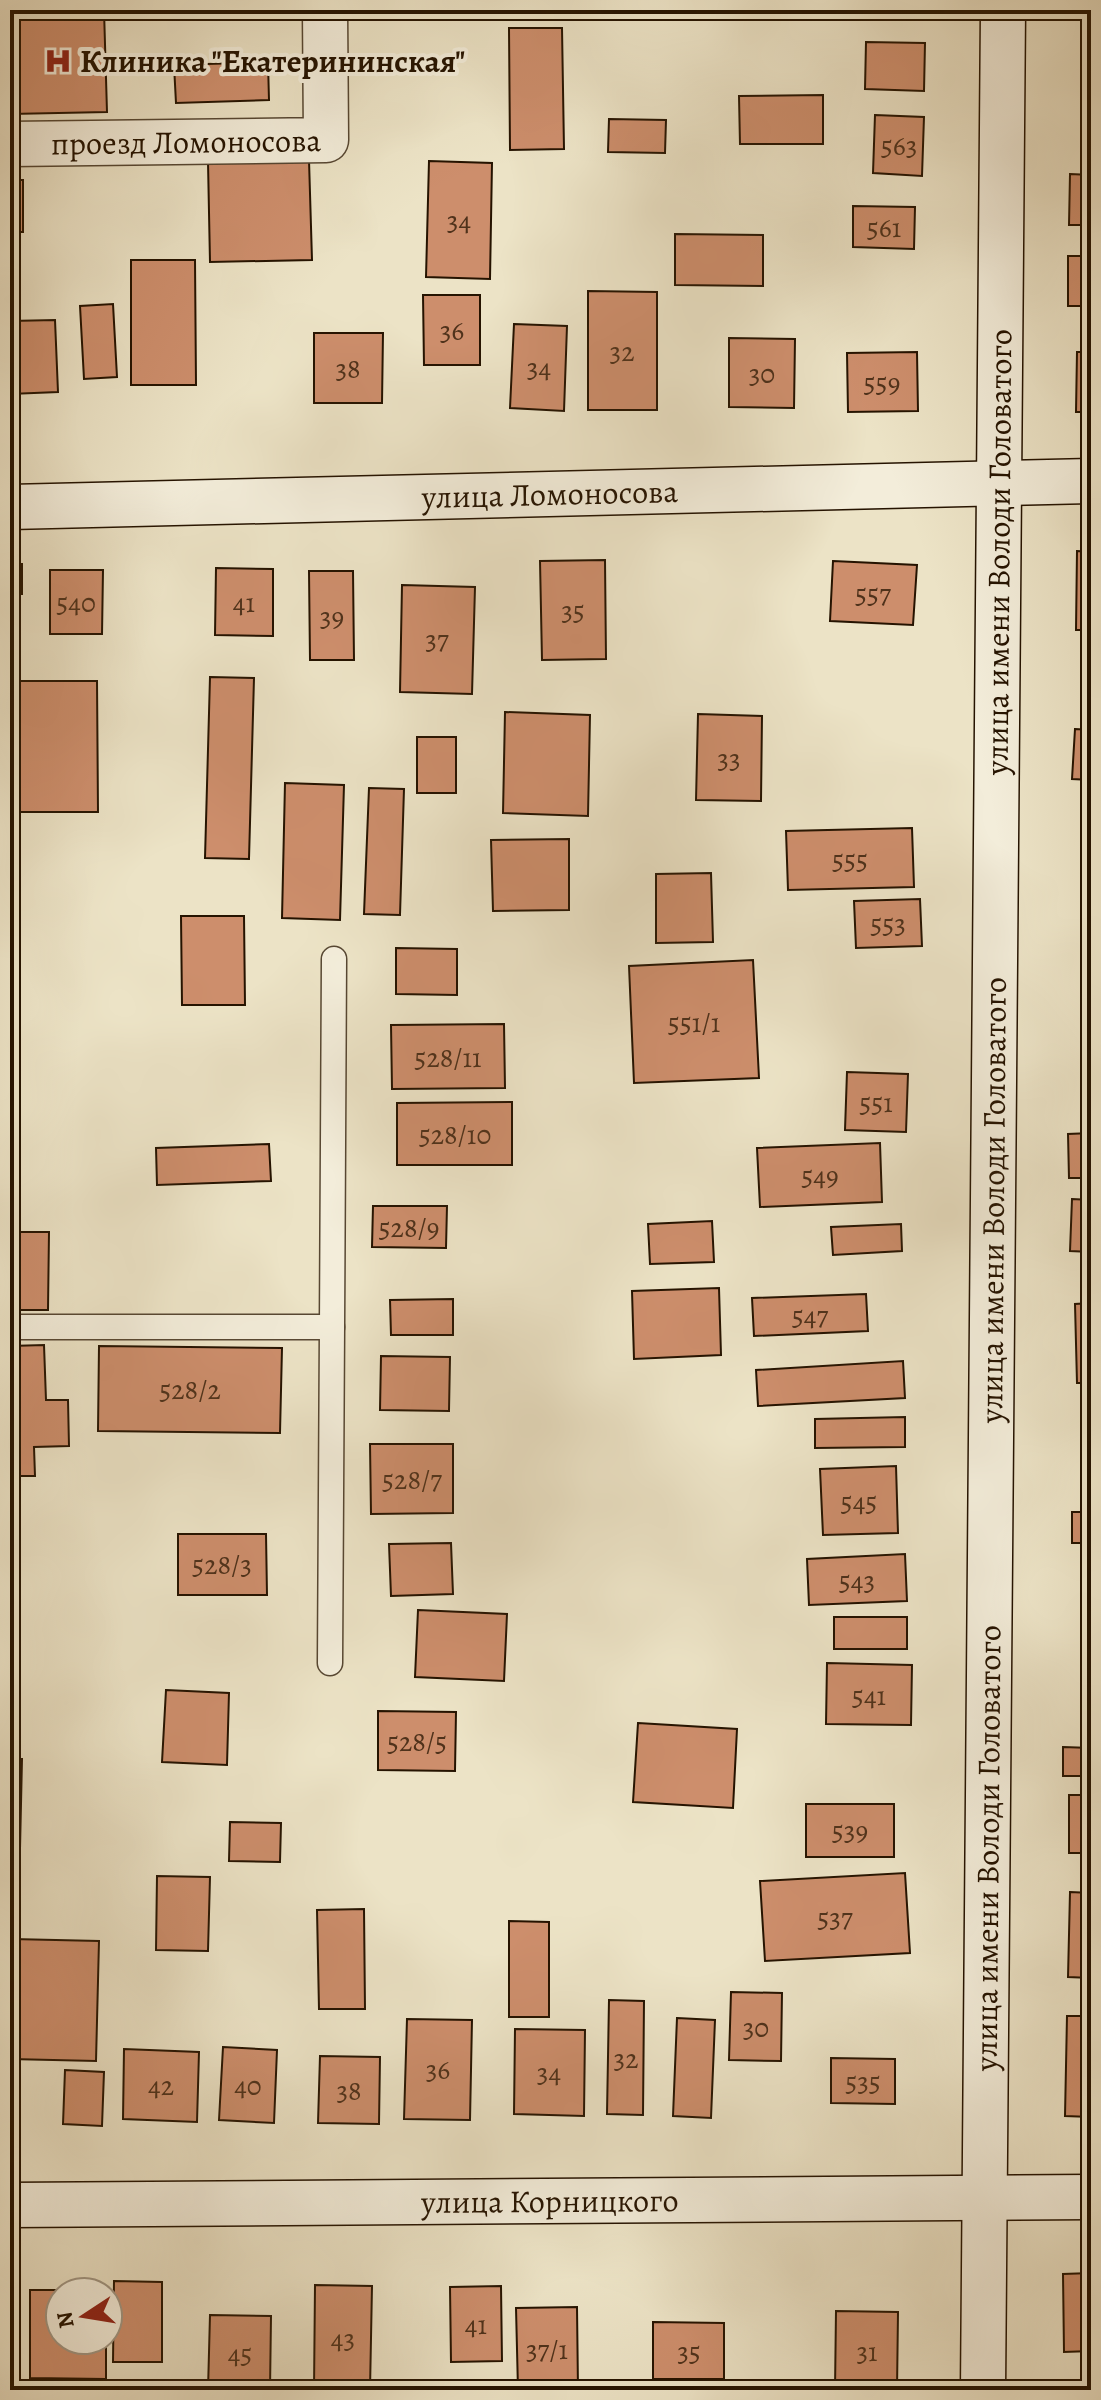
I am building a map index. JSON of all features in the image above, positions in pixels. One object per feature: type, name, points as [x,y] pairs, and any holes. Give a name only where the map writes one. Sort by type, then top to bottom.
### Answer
[{"type":"street","name":"проезд Ломоносова","points":[[10,144],[326,140],[325,10]]},
{"type":"street","name":"улица имени Володи Головатого","points":[[983,2390],[1003,10]]},
{"type":"street","name":"улица Ломоносова","points":[[10,507],[1091,481]]},
{"type":"street","name":"улица Корницкого","points":[[10,2205],[1091,2197]]},
{"type":"lane","points":[[330,1663],[334,959]]},
{"type":"lane","points":[[10,1327],[332,1327]]},
{"type":"building","name":"Клиника \"Екатерининская\"","points":[[10,10],[104,10],[107,112],[10,114]]},
{"type":"building","points":[[461,10],[461,13],[362,11]]},
{"type":"building","points":[[685,10],[801,10],[801,14]]},
{"type":"building","points":[[509,28],[562,28],[564,149],[510,150]]},
{"type":"building","points":[[866,42],[925,43],[924,91],[865,89]]},
{"type":"building","points":[[268,62],[269,100],[176,103],[174,65]]},
{"type":"building","points":[[823,95],[823,144],[740,144],[739,96]]},
{"type":"building","points":[[875,115],[924,117],[922,176],[873,173]]},
{"type":"building","points":[[609,119],[666,120],[665,153],[608,152]]},
{"type":"building","points":[[309,160],[312,260],[210,262],[208,162]]},
{"type":"building","points":[[429,161],[492,163],[490,279],[426,277]]},
{"type":"building","points":[[1070,174],[1091,175],[1091,225],[1069,225]]},
{"type":"building","points":[[10,180],[23,180],[23,232],[10,232]]},
{"type":"building","points":[[853,206],[915,207],[914,249],[853,247]]},
{"type":"building","points":[[675,234],[763,235],[763,286],[675,285]]},
{"type":"building","points":[[1068,256],[1091,256],[1091,306],[1068,306]]},
{"type":"building","points":[[131,260],[195,260],[196,385],[131,385]]},
{"type":"building","points":[[588,291],[657,292],[657,410],[588,410]]},
{"type":"building","points":[[423,295],[480,295],[480,365],[424,365]]},
{"type":"building","points":[[113,304],[117,377],[84,379],[80,306]]},
{"type":"building","points":[[55,320],[58,392],[10,394],[10,321]]},
{"type":"building","points":[[514,324],[567,326],[564,411],[510,408]]},
{"type":"building","points":[[314,333],[383,333],[382,403],[314,403]]},
{"type":"building","points":[[729,338],[795,339],[794,408],[729,407]]},
{"type":"building","points":[[917,352],[918,411],[848,412],[847,353]]},
{"type":"building","points":[[1077,352],[1091,352],[1091,412],[1076,412]]},
{"type":"building","points":[[1077,551],[1091,552],[1091,630],[1076,630]]},
{"type":"building","points":[[605,560],[606,659],[542,660],[540,561]]},
{"type":"building","points":[[833,561],[917,565],[913,625],[830,621]]},
{"type":"building","points":[[10,564],[22,564],[22,594],[10,594]]},
{"type":"building","points":[[216,568],[273,569],[273,636],[215,635]]},
{"type":"building","points":[[50,570],[103,570],[102,634],[50,634]]},
{"type":"building","points":[[309,571],[353,571],[354,660],[310,660]]},
{"type":"building","points":[[402,585],[475,587],[472,694],[400,692]]},
{"type":"building","points":[[210,677],[254,678],[249,859],[205,858]]},
{"type":"building","points":[[10,681],[97,681],[98,812],[10,812]]},
{"type":"building","points":[[505,712],[590,715],[588,816],[503,813]]},
{"type":"building","points":[[698,714],[762,716],[761,801],[696,800]]},
{"type":"building","points":[[1075,729],[1091,730],[1091,780],[1072,779]]},
{"type":"building","points":[[417,737],[456,737],[456,793],[417,793]]},
{"type":"building","points":[[285,783],[344,785],[340,920],[282,918]]},
{"type":"building","points":[[369,788],[404,789],[400,915],[364,914]]},
{"type":"building","points":[[912,828],[914,887],[788,890],[786,831]]},
{"type":"building","points":[[569,839],[569,910],[493,911],[491,840]]},
{"type":"building","points":[[711,873],[713,942],[656,943],[656,874]]},
{"type":"building","points":[[920,899],[922,946],[856,948],[854,901]]},
{"type":"building","points":[[181,916],[244,916],[245,1005],[182,1005]]},
{"type":"building","points":[[396,948],[457,949],[457,995],[396,994]]},
{"type":"building","points":[[753,960],[759,1078],[634,1083],[629,966]]},
{"type":"building","points":[[504,1024],[505,1088],[392,1089],[391,1025]]},
{"type":"building","points":[[847,1072],[908,1074],[906,1132],[845,1130]]},
{"type":"building","points":[[512,1102],[512,1165],[397,1165],[397,1103]]},
{"type":"building","points":[[1091,1133],[1091,1178],[1069,1178],[1068,1134]]},
{"type":"building","points":[[880,1143],[882,1202],[760,1207],[757,1148]]},
{"type":"building","points":[[269,1144],[271,1181],[157,1185],[156,1148]]},
{"type":"building","points":[[1072,1199],[1091,1200],[1091,1252],[1070,1251]]},
{"type":"building","points":[[373,1206],[447,1206],[446,1248],[372,1247]]},
{"type":"building","points":[[712,1221],[714,1262],[650,1264],[648,1224]]},
{"type":"building","points":[[901,1224],[902,1251],[833,1255],[831,1227]]},
{"type":"building","points":[[10,1232],[49,1232],[48,1310],[10,1310]]},
{"type":"building","points":[[719,1288],[721,1355],[634,1359],[632,1291]]},
{"type":"building","points":[[866,1294],[868,1331],[754,1336],[752,1298]]},
{"type":"building","points":[[453,1299],[453,1335],[391,1335],[390,1300]]},
{"type":"building","points":[[1091,1303],[1091,1383],[1077,1383],[1075,1304]]},
{"type":"building","points":[[44,1345],[46,1400],[68,1400],[69,1446],[34,1447],[35,1476],[10,1476],[10,1346]]},
{"type":"building","points":[[99,1346],[282,1348],[280,1433],[98,1431]]},
{"type":"building","points":[[381,1356],[450,1357],[449,1411],[380,1410]]},
{"type":"building","points":[[903,1361],[905,1398],[758,1406],[756,1370]]},
{"type":"building","points":[[905,1417],[905,1447],[815,1448],[815,1419]]},
{"type":"building","points":[[370,1444],[453,1444],[453,1513],[371,1514]]},
{"type":"building","points":[[896,1466],[898,1533],[823,1535],[820,1469]]},
{"type":"building","points":[[1072,1512],[1091,1512],[1091,1543],[1072,1543]]},
{"type":"building","points":[[178,1534],[266,1534],[267,1595],[178,1595]]},
{"type":"building","points":[[451,1543],[453,1594],[391,1596],[389,1544]]},
{"type":"building","points":[[905,1554],[907,1601],[809,1605],[807,1559]]},
{"type":"building","points":[[418,1610],[507,1614],[504,1681],[415,1677]]},
{"type":"building","points":[[834,1617],[907,1617],[907,1649],[834,1649]]},
{"type":"building","points":[[827,1663],[912,1665],[911,1725],[826,1724]]},
{"type":"building","points":[[166,1690],[229,1693],[227,1765],[162,1762]]},
{"type":"building","points":[[378,1711],[456,1712],[455,1771],[378,1770]]},
{"type":"building","points":[[638,1723],[737,1729],[733,1808],[633,1802]]},
{"type":"building","points":[[1063,1747],[1091,1748],[1091,1776],[1063,1776]]},
{"type":"building","points":[[10,1759],[22,1759],[20,1849],[10,1848]]},
{"type":"building","points":[[1069,1795],[1091,1795],[1091,1853],[1069,1853]]},
{"type":"building","points":[[806,1804],[894,1804],[894,1857],[806,1857]]},
{"type":"building","points":[[230,1822],[281,1823],[280,1862],[229,1861]]},
{"type":"building","points":[[905,1873],[910,1953],[765,1961],[760,1881]]},
{"type":"building","points":[[157,1876],[210,1877],[208,1951],[156,1950]]},
{"type":"building","points":[[1070,1892],[1091,1893],[1091,1978],[1068,1977]]},
{"type":"building","points":[[364,1909],[365,2009],[319,2009],[317,1910]]},
{"type":"building","points":[[509,1921],[549,1922],[549,2017],[509,2017]]},
{"type":"building","points":[[12,1939],[99,1941],[96,2061],[10,2059]]},
{"type":"building","points":[[731,1992],[782,1993],[781,2061],[729,2060]]},
{"type":"building","points":[[609,2000],[644,2001],[643,2115],[607,2114]]},
{"type":"building","points":[[1067,2016],[1091,2016],[1091,2117],[1065,2116]]},
{"type":"building","points":[[677,2018],[715,2020],[711,2118],[673,2116]]},
{"type":"building","points":[[407,2019],[472,2020],[470,2120],[404,2119]]},
{"type":"building","points":[[515,2029],[585,2030],[584,2116],[514,2114]]},
{"type":"building","points":[[223,2047],[277,2050],[274,2123],[219,2120]]},
{"type":"building","points":[[124,2049],[199,2052],[197,2122],[123,2119]]},
{"type":"building","points":[[320,2056],[380,2057],[379,2124],[318,2123]]},
{"type":"building","points":[[831,2058],[895,2059],[895,2104],[831,2103]]},
{"type":"building","points":[[65,2070],[104,2072],[102,2126],[63,2124]]},
{"type":"building","points":[[1091,2273],[1091,2351],[1064,2352],[1063,2274]]},
{"type":"building","points":[[124,2281],[162,2282],[162,2362],[113,2362],[113,2356],[124,2356]]},
{"type":"building","points":[[315,2285],[372,2286],[370,2390],[314,2390]]},
{"type":"building","points":[[501,2286],[502,2361],[451,2362],[450,2287]]},
{"type":"building","points":[[30,2290],[44,2290],[44,2356],[106,2356],[106,2379],[30,2378]]},
{"type":"building","points":[[577,2307],[578,2390],[518,2390],[516,2308]]},
{"type":"building","points":[[836,2311],[898,2312],[897,2390],[835,2390]]},
{"type":"building","points":[[210,2315],[271,2316],[270,2390],[208,2390]]},
{"type":"building","points":[[653,2322],[724,2323],[724,2379],[653,2379]]},
{"type":"place","name":"Клиника \"Екатерининская\"","points":[[58,61]]}]
